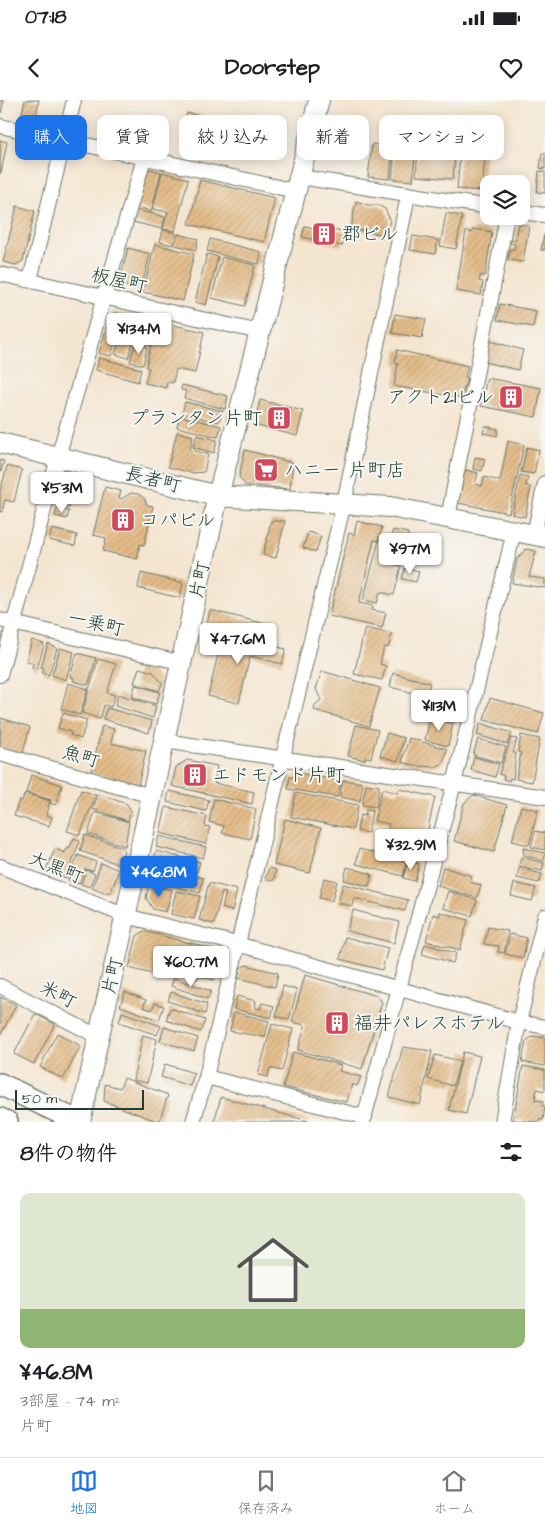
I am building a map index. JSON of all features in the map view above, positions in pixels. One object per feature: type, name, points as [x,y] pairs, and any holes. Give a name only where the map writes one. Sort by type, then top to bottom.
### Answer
[{"type":"main road","points":[[0,1084],[79,1122]]},
{"type":"main road","points":[[0,1118],[7,1122]]},
{"type":"street","points":[[71,115],[74,100]]},
{"type":"street","name":"片町","points":[[79,1122],[183,663],[218,496],[319,100]]},
{"type":"street","points":[[0,126],[15,129]]},
{"type":"street","points":[[30,280],[61,160]]},
{"type":"street","points":[[0,675],[58,457],[143,160]]},
{"type":"street","points":[[156,160],[298,184],[480,206]]},
{"type":"street","points":[[192,1122],[206,1077],[344,503],[408,196]]},
{"type":"street","points":[[530,213],[545,215]]},
{"type":"street","points":[[448,518],[505,225]]},
{"type":"street","name":"板屋町","points":[[0,274],[260,332]]},
{"type":"street","name":"長者町","points":[[0,443],[218,496],[390,507],[540,536]]},
{"type":"street","points":[[540,536],[545,483]]},
{"type":"street","points":[[206,1077],[364,1119],[397,989],[454,784],[514,531]]},
{"type":"street","name":"一乗町","points":[[0,620],[183,663]]},
{"type":"street","points":[[164,741],[545,797]]},
{"type":"street","name":"魚町","points":[[0,754],[152,796]]},
{"type":"street","name":"大黒町","points":[[0,866],[126,916],[237,944],[519,1022],[545,1026]]},
{"type":"street","points":[[502,1122],[519,1022],[545,916]]},
{"type":"street","name":"米町","points":[[0,986],[99,1037]]},
{"type":"building","points":[[0,100],[4,100],[1,113],[0,112]]},
{"type":"building","points":[[25,100],[39,100],[36,115],[22,115]]},
{"type":"building","points":[[0,140],[7,142],[1,173],[0,173]]},
{"type":"building","points":[[372,144],[379,145],[379,160],[392,160],[390,179],[368,177]]},
{"type":"building","points":[[542,153],[545,153],[545,169],[540,168]]},
{"type":"building","points":[[394,160],[415,160],[413,181],[392,179]]},
{"type":"building","points":[[417,160],[455,160],[453,179],[416,176]]},
{"type":"building","points":[[460,160],[485,160],[483,175],[480,175],[480,191],[457,189]]},
{"type":"building","points":[[150,169],[161,172],[151,212],[137,206],[145,173]]},
{"type":"building","points":[[539,171],[545,172],[545,193],[537,192]]},
{"type":"building","points":[[162,172],[188,179],[175,231],[163,229],[168,212],[153,209]]},
{"type":"building","points":[[200,180],[275,198],[264,242],[189,224]]},
{"type":"building","points":[[356,201],[368,205],[378,205],[385,209],[390,220],[386,235],[351,229]]},
{"type":"building","points":[[17,206],[35,211],[23,261],[16,265],[3,262]]},
{"type":"building","points":[[136,210],[165,217],[162,229],[133,222]]},
{"type":"building","points":[[446,213],[462,216],[456,249],[440,246]]},
{"type":"building","points":[[518,225],[529,226],[523,262],[508,260],[510,249],[514,249],[515,244],[510,243],[510,240],[515,241]]},
{"type":"building","name":"郡ビル","points":[[305,226],[332,232],[333,229],[346,232],[342,246],[302,237]]},
{"type":"building","points":[[473,229],[492,232],[485,276],[481,275],[479,281],[483,282],[481,295],[456,291],[466,231],[472,233]]},
{"type":"building","points":[[163,230],[176,233],[173,245],[160,242]]},
{"type":"building","points":[[178,234],[198,239],[196,250],[175,245]]},
{"type":"building","points":[[544,235],[545,250],[541,250]]},
{"type":"building","points":[[413,236],[438,240],[435,254],[410,250]]},
{"type":"building","points":[[210,239],[261,252],[259,264],[207,251]]},
{"type":"building","points":[[155,244],[194,254],[183,301],[143,292]]},
{"type":"building","points":[[128,248],[150,254],[141,290],[119,284]]},
{"type":"building","points":[[207,254],[218,257],[206,305],[195,302]]},
{"type":"building","points":[[222,257],[255,265],[245,306],[212,298]]},
{"type":"building","points":[[500,304],[536,311],[533,327],[497,320]]},
{"type":"building","points":[[114,313],[123,315],[111,356],[99,353],[110,316]]},
{"type":"building","points":[[395,314],[426,319],[422,338],[392,333]]},
{"type":"building","points":[[141,318],[153,320],[148,345],[143,344],[145,338],[136,337]]},
{"type":"building","points":[[156,321],[204,332],[195,373],[176,369],[173,383],[167,382],[166,388],[145,383],[149,368],[146,367]]},
{"type":"building","points":[[123,327],[136,331],[128,358],[115,354]]},
{"type":"building","points":[[490,341],[523,350],[518,370],[484,362]]},
{"type":"building","points":[[135,344],[147,347],[143,365],[130,362]]},
{"type":"building","points":[[397,350],[468,366],[465,377],[467,378],[461,398],[394,386],[398,364],[395,363]]},
{"type":"building","points":[[99,358],[141,369],[138,382],[96,370]]},
{"type":"building","name":"アクト21ビル","points":[[487,378],[541,388],[536,417],[481,406]]},
{"type":"building","points":[[182,385],[228,396],[225,409],[184,398],[186,391],[181,390]]},
{"type":"building","name":"プランタン片町","points":[[260,400],[303,411],[297,436],[254,425]]},
{"type":"building","points":[[185,402],[223,411],[218,422],[182,413]]},
{"type":"building","points":[[180,416],[221,426],[218,437],[177,427]]},
{"type":"building","points":[[485,426],[498,429],[497,436],[483,433]]},
{"type":"building","points":[[177,432],[193,436],[190,450],[208,454],[204,472],[192,473],[168,467]]},
{"type":"building","points":[[197,435],[217,440],[214,453],[193,447]]},
{"type":"building","points":[[508,441],[524,445],[509,513],[458,503],[465,470],[478,473],[475,484],[482,486],[484,477],[500,481]]},
{"type":"building","points":[[527,447],[539,450],[534,474],[521,472]]},
{"type":"building","name":"ハニー 片町店","points":[[245,450],[293,463],[290,489],[245,485],[239,477]]},
{"type":"building","points":[[475,457],[485,459],[482,471],[473,469]]},
{"type":"building","points":[[0,460],[4,461],[1,472],[0,472]]},
{"type":"building","points":[[7,466],[22,470],[14,502],[5,500],[2,512],[0,512],[0,492]]},
{"type":"building","points":[[520,475],[528,477],[526,486],[531,487],[525,517],[512,514]]},
{"type":"building","points":[[71,477],[77,479],[69,508],[58,505],[64,483]]},
{"type":"building","name":"コパビル","points":[[105,487],[121,491],[119,498],[121,499],[131,493],[138,494],[144,498],[147,505],[153,506],[144,545],[140,544],[137,559],[103,551],[106,538],[93,535]]},
{"type":"building","points":[[57,508],[69,511],[67,519],[55,516]]},
{"type":"building","points":[[271,521],[285,521],[276,558],[263,555]]},
{"type":"building","points":[[357,521],[382,527],[378,541],[374,540],[359,603],[373,606],[372,610],[386,613],[382,628],[329,616],[349,533],[354,535]]},
{"type":"building","points":[[52,529],[77,535],[75,546],[49,540]]},
{"type":"building","points":[[393,530],[408,533],[402,557],[399,556],[396,565],[401,566],[394,595],[380,592],[377,603],[363,600],[380,537],[390,539]]},
{"type":"building","points":[[308,532],[321,536],[316,552],[303,548]]},
{"type":"building","points":[[526,549],[536,551],[529,577],[545,579],[545,588],[512,583],[517,559]]},
{"type":"building","points":[[405,568],[419,571],[416,582],[402,579]]},
{"type":"building","points":[[141,573],[183,583],[180,598],[138,588]]},
{"type":"building","points":[[210,610],[266,624],[263,637],[242,632],[241,636],[206,628]]},
{"type":"building","points":[[365,628],[392,634],[388,648],[384,647],[380,664],[386,666],[382,680],[354,674]]},
{"type":"building","points":[[223,634],[286,649],[282,664],[250,656],[239,703],[208,696]]},
{"type":"building","points":[[32,640],[44,644],[37,669],[32,668],[33,663],[26,661]]},
{"type":"building","points":[[48,644],[57,648],[49,675],[42,673],[44,668],[41,667]]},
{"type":"building","points":[[60,648],[74,652],[66,680],[52,675]]},
{"type":"building","points":[[77,653],[96,658],[88,685],[73,681],[74,678],[70,677]]},
{"type":"building","points":[[98,659],[116,664],[107,693],[115,695],[111,707],[104,705],[100,719],[82,713]]},
{"type":"building","points":[[139,668],[153,672],[162,683],[159,691],[134,683]]},
{"type":"building","points":[[322,671],[380,688],[369,726],[314,710],[315,705],[321,700],[316,689]]},
{"type":"building","points":[[393,673],[430,683],[426,696],[390,687]]},
{"type":"building","points":[[68,683],[88,689],[80,715],[61,709]]},
{"type":"building","points":[[135,685],[160,692],[156,704],[132,697]]},
{"type":"building","points":[[118,694],[156,706],[153,718],[115,706]]},
{"type":"building","points":[[419,696],[458,707],[455,722],[415,712]]},
{"type":"building","points":[[490,698],[544,713],[538,734],[484,720]]},
{"type":"building","points":[[107,708],[152,721],[149,733],[103,719]]},
{"type":"building","points":[[63,713],[87,720],[81,739],[70,735],[71,732],[58,728]]},
{"type":"building","points":[[1,718],[30,727],[22,755],[0,747]]},
{"type":"building","points":[[430,718],[453,724],[448,746],[425,740]]},
{"type":"building","points":[[480,723],[512,733],[507,744],[477,735]]},
{"type":"building","points":[[356,725],[378,730],[371,758],[365,757],[365,760],[348,756]]},
{"type":"building","points":[[102,726],[114,729],[111,743],[146,751],[138,785],[91,773]]},
{"type":"building","points":[[387,733],[404,738],[398,761],[380,756]]},
{"type":"building","points":[[521,735],[540,739],[532,782],[516,779],[521,753],[518,752]]},
{"type":"building","points":[[409,738],[447,749],[443,763],[436,767],[417,766],[402,762]]},
{"type":"building","points":[[511,738],[517,739],[513,753],[516,753],[513,779],[510,778],[509,781],[503,779],[504,776],[499,774]]},
{"type":"building","points":[[478,739],[506,747],[501,763],[473,755]]},
{"type":"building","points":[[474,757],[499,764],[495,777],[471,770]]},
{"type":"building","name":"エドモンド片町","points":[[187,760],[217,766],[214,783],[254,792],[252,804],[172,786],[176,767]]},
{"type":"building","points":[[297,773],[341,781],[338,797],[288,789],[290,777],[296,778]]},
{"type":"building","points":[[31,775],[62,785],[56,805],[50,803],[51,800],[26,793]]},
{"type":"building","points":[[343,780],[363,783],[360,801],[340,797]]},
{"type":"building","points":[[366,784],[379,786],[376,807],[362,805]]},
{"type":"building","points":[[382,789],[398,793],[399,789],[435,797],[424,846],[386,837],[389,824],[374,821]]},
{"type":"building","points":[[81,790],[96,795],[80,835],[67,831]]},
{"type":"building","points":[[169,791],[209,800],[206,811],[167,802]]},
{"type":"building","points":[[25,793],[50,801],[46,815],[52,817],[49,826],[14,816],[19,800],[22,801]]},
{"type":"building","points":[[296,793],[358,805],[353,829],[291,817]]},
{"type":"building","points":[[98,794],[127,804],[131,811],[128,821],[93,809]]},
{"type":"building","points":[[473,795],[507,805],[494,852],[454,841],[464,803]]},
{"type":"building","points":[[214,799],[256,809],[250,839],[222,833],[224,826],[209,822]]},
{"type":"building","points":[[521,806],[538,810],[529,845],[512,841]]},
{"type":"building","points":[[166,807],[207,816],[205,826],[210,827],[206,844],[160,833]]},
{"type":"building","points":[[366,810],[372,811],[368,833],[357,831],[360,815],[365,816]]},
{"type":"building","points":[[95,812],[129,822],[125,846],[88,834]]},
{"type":"building","points":[[285,819],[321,828],[310,873],[274,865]]},
{"type":"building","points":[[535,831],[545,833],[545,850],[531,847]]},
{"type":"building","points":[[85,835],[124,848],[121,865],[80,851]]},
{"type":"building","points":[[159,836],[206,847],[203,858],[156,847]]},
{"type":"building","points":[[74,838],[80,841],[66,878],[46,870],[55,849],[65,853]]},
{"type":"building","points":[[523,848],[545,853],[544,861],[524,855]]},
{"type":"building","points":[[359,849],[407,861],[403,876],[356,864]]},
{"type":"building","points":[[156,851],[200,862],[197,872],[154,861]]},
{"type":"building","points":[[78,855],[96,862],[93,871],[85,869],[79,884],[68,880]]},
{"type":"building","points":[[521,857],[544,863],[542,871],[519,866]]},
{"type":"building","points":[[408,861],[419,864],[415,881],[403,878]]},
{"type":"building","points":[[101,863],[119,870],[111,892],[104,893],[92,888]]},
{"type":"building","points":[[153,866],[203,878],[200,893],[150,880]]},
{"type":"building","points":[[347,867],[372,874],[369,886],[344,880]]},
{"type":"building","points":[[443,867],[472,876],[470,882],[481,885],[477,898],[438,886]]},
{"type":"building","points":[[269,868],[276,870],[273,881],[265,879]]},
{"type":"building","points":[[519,868],[542,874],[539,883],[517,878]]},
{"type":"building","points":[[86,870],[95,874],[89,887],[81,884]]},
{"type":"building","points":[[324,878],[337,881],[332,901],[319,898]]},
{"type":"building","points":[[209,883],[237,890],[232,911],[222,908],[226,893],[222,892],[214,924],[199,920]]},
{"type":"building","points":[[514,883],[536,888],[532,901],[511,896]]},
{"type":"building","points":[[149,884],[172,890],[166,912],[153,909],[146,898]]},
{"type":"building","points":[[343,884],[408,900],[405,911],[354,898],[352,906],[338,903]]},
{"type":"building","points":[[176,891],[200,896],[194,919],[171,914]]},
{"type":"building","points":[[448,891],[477,900],[472,916],[443,908]]},
{"type":"building","points":[[353,910],[399,922],[394,943],[347,931]]},
{"type":"building","points":[[440,912],[468,920],[460,950],[426,941],[433,914],[439,916]]},
{"type":"building","points":[[488,927],[508,931],[504,953],[498,952],[499,946],[484,944]]},
{"type":"building","points":[[144,931],[213,949],[220,957],[214,980],[198,976],[197,979],[187,977],[188,973],[158,965],[156,975],[129,968],[137,936]]},
{"type":"building","points":[[510,934],[527,938],[523,958],[505,954]]},
{"type":"building","points":[[345,937],[388,948],[382,970],[340,959]]},
{"type":"building","points":[[425,944],[456,953],[453,963],[422,954]]},
{"type":"building","points":[[246,965],[278,973],[275,987],[238,978],[240,968]]},
{"type":"building","name":"福井パレスホテル","points":[[305,975],[377,996],[382,1002],[362,1069],[298,1050],[305,1025],[292,1022]]},
{"type":"building","points":[[174,978],[211,991],[208,999],[171,986]]},
{"type":"building","points":[[283,986],[297,990],[289,1020],[276,1016]]},
{"type":"building","points":[[125,992],[146,1000],[143,1007],[152,1010],[155,1003],[164,1006],[159,1020],[120,1006]]},
{"type":"building","points":[[171,992],[207,1004],[205,1014],[168,1001]]},
{"type":"building","points":[[237,996],[256,1001],[255,1008],[260,1009],[262,1003],[274,1006],[271,1018],[234,1009]]},
{"type":"building","points":[[0,997],[16,1005],[0,1036]]},
{"type":"building","points":[[170,1008],[205,1020],[201,1032],[166,1020]]},
{"type":"building","points":[[122,1012],[161,1026],[157,1035],[119,1022]]},
{"type":"building","points":[[234,1012],[269,1021],[265,1037],[230,1031]]},
{"type":"building","points":[[35,1014],[55,1024],[34,1064],[14,1054]]},
{"type":"building","points":[[272,1024],[293,1029],[282,1071],[270,1068],[268,1077],[258,1075]]},
{"type":"building","points":[[164,1027],[198,1038],[194,1051],[160,1041]]},
{"type":"building","points":[[57,1033],[81,1046],[63,1079],[40,1067]]},
{"type":"building","points":[[143,1035],[157,1039],[147,1083],[133,1080]]},
{"type":"building","points":[[534,1036],[545,1038],[545,1066],[522,1062],[526,1041]]},
{"type":"building","points":[[403,1047],[432,1051],[420,1105],[389,1097]]},
{"type":"building","points":[[293,1052],[341,1065],[339,1071],[361,1077],[357,1086],[352,1084],[347,1102],[283,1087]]},
{"type":"building","points":[[463,1052],[480,1056],[466,1114],[449,1110]]},
{"type":"building","points":[[435,1055],[460,1061],[453,1086],[428,1079]]},
{"type":"building","points":[[165,1064],[194,1073],[190,1086],[161,1077]]},
{"type":"building","points":[[523,1066],[545,1070],[545,1091],[537,1089],[535,1100],[543,1101],[542,1106],[545,1106],[543,1120],[539,1119],[539,1122],[513,1120]]},
{"type":"building","points":[[124,1078],[168,1095],[159,1122],[104,1101],[105,1084],[120,1088]]},
{"type":"building","points":[[221,1097],[308,1121],[308,1122],[214,1122]]},
{"type":"place","name":"郡ビル","points":[[324,234]]},
{"type":"place","name":"アクト21ビル","points":[[511,397]]},
{"type":"place","name":"プランタン片町","points":[[279,418]]},
{"type":"place","name":"ハニー 片町店","points":[[266,470]]},
{"type":"place","name":"コパビル","points":[[123,520]]},
{"type":"place","name":"エドモンド片町","points":[[195,775]]},
{"type":"place","name":"福井パレスホテル","points":[[337,1023]]}]
